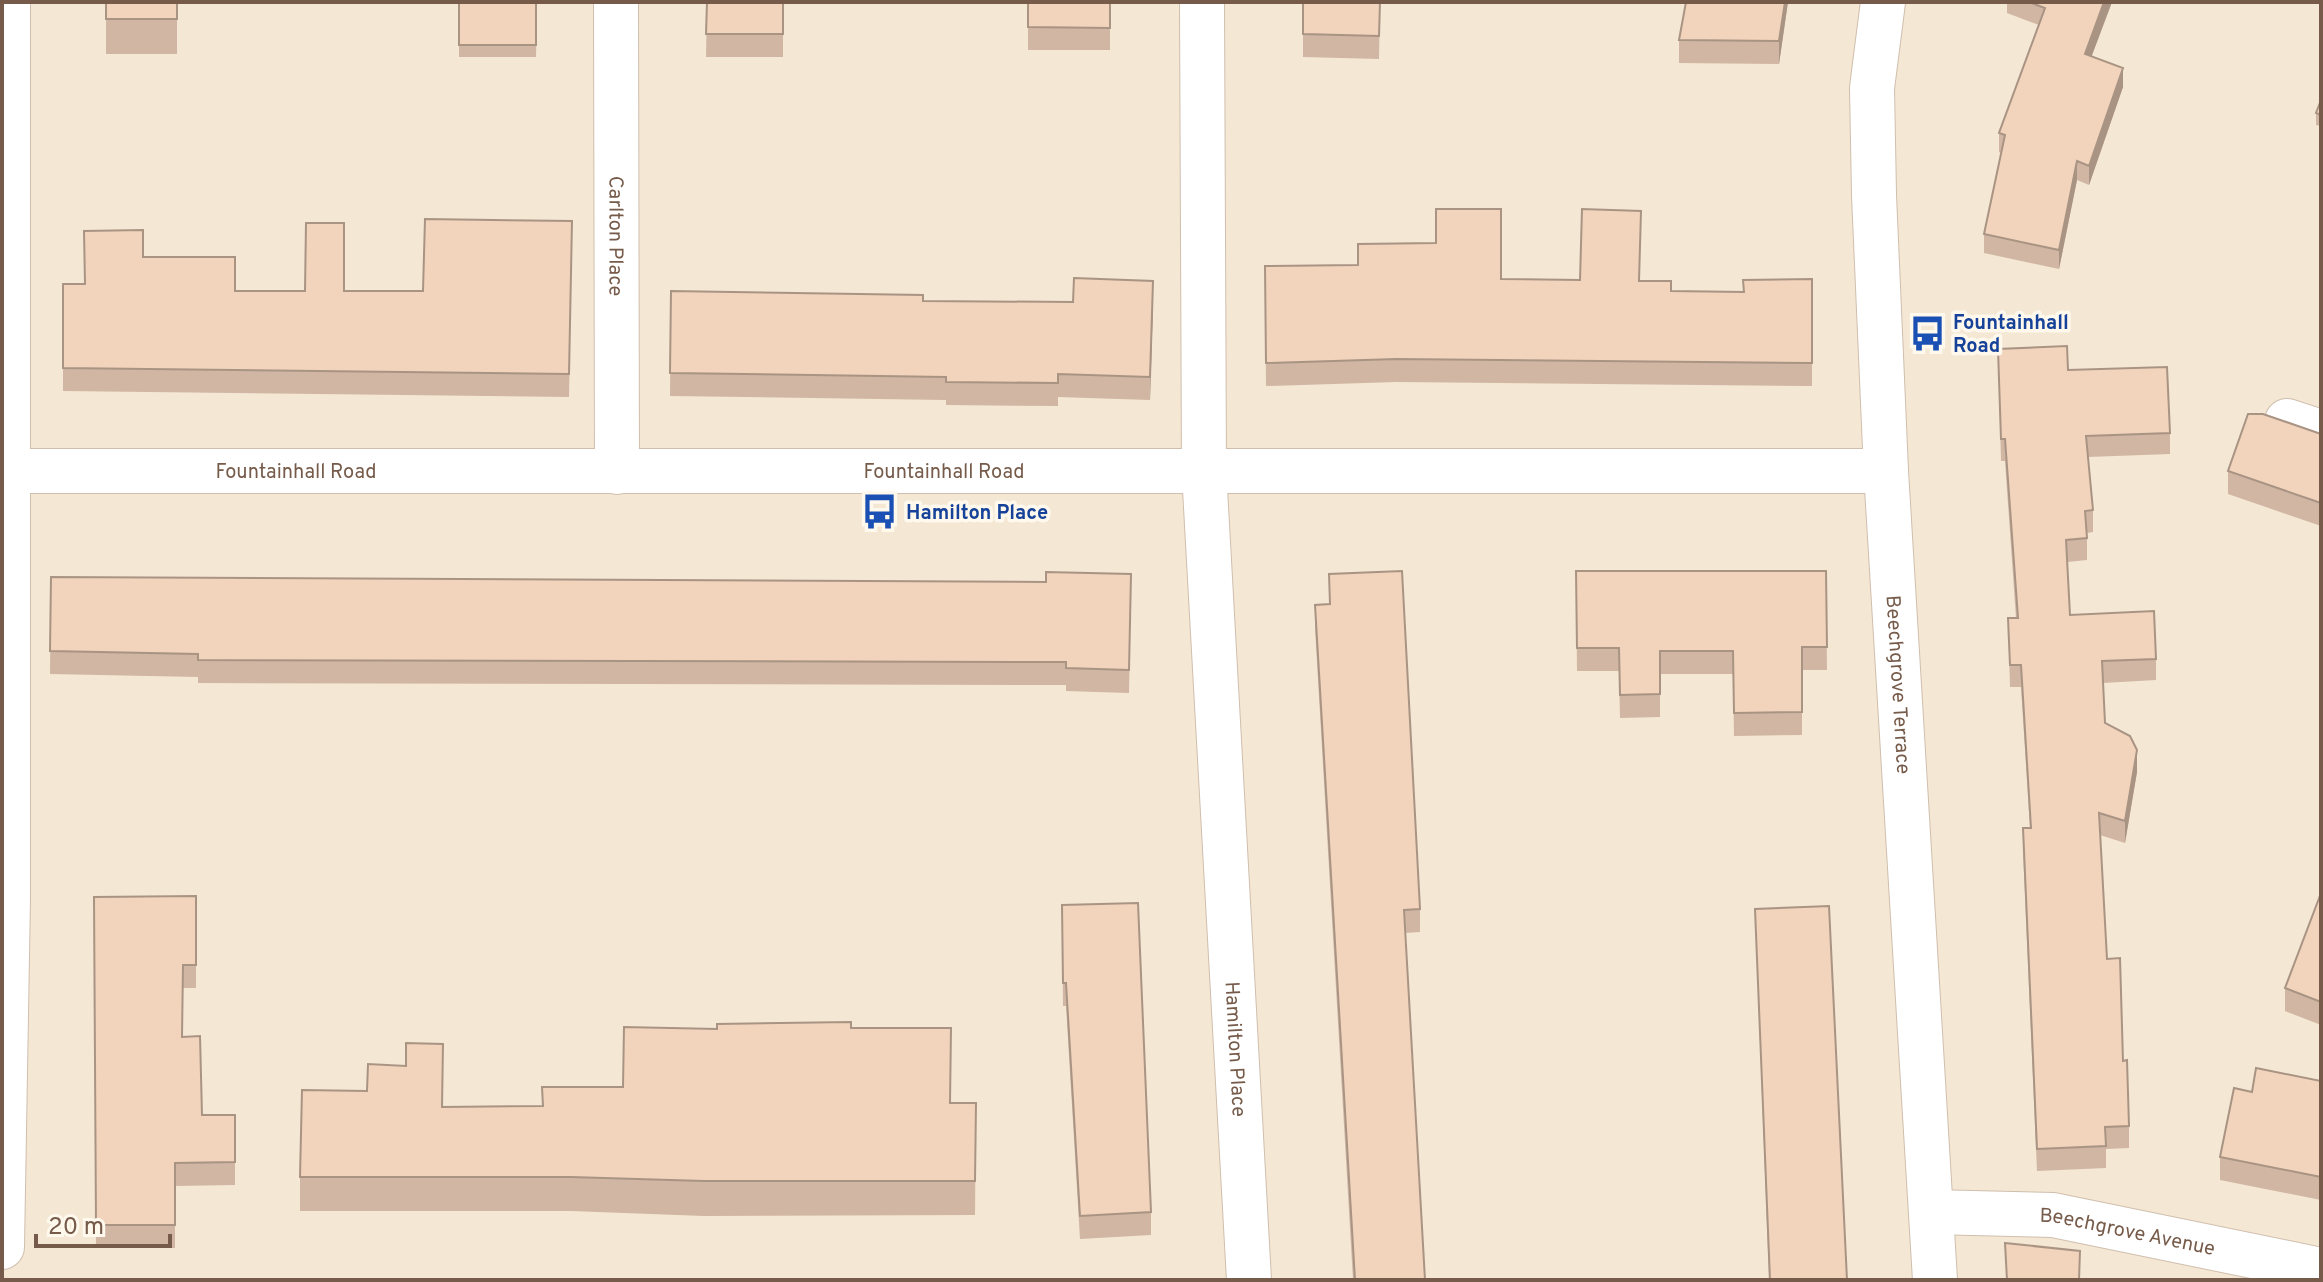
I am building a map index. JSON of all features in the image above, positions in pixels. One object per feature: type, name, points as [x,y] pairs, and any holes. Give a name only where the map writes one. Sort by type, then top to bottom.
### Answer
[{"type":"street","points":[[2,1247],[8,898],[4,471],[8,2]]},
{"type":"street","name":"Carlton Place","points":[[616,2],[617,472]]},
{"type":"street","name":"Hamilton Place","points":[[1202,2],[1204,471],[1249,1280]]},
{"type":"street","name":"Beechgrove Terrace","points":[[1883,2],[1872,88],[1886,471],[1935,1280]]},
{"type":"street","name":"Fountainhall Road","points":[[4,471],[1886,471]]},
{"type":"street","name":"Beechgrove Avenue","points":[[1931,1212],[2053,1215],[2321,1270]]},
{"type":"shaded area","points":[[2,2],[2321,2],[2321,1280],[2,1280]]},
{"type":"building","points":[[106,2],[177,2],[177,19],[106,19]]},
{"type":"building","points":[[459,2],[536,2],[536,45],[459,45]]},
{"type":"building","points":[[707,2],[783,2],[783,34],[706,34]]},
{"type":"building","points":[[1028,2],[1110,2],[1110,28],[1028,27]]},
{"type":"building","points":[[1303,2],[1380,2],[1379,36],[1303,34]]},
{"type":"building","points":[[1686,2],[1785,2],[1779,41],[1679,40]]},
{"type":"building","points":[[2029,2],[2104,2],[2085,54],[2123,68],[2089,166],[2077,161],[2059,250],[1984,234],[2005,135],[1999,133],[2045,8]]},
{"type":"building","points":[[1436,209],[1501,209],[1501,279],[1580,280],[1582,209],[1641,211],[1639,281],[1671,281],[1671,291],[1744,292],[1743,280],[1812,279],[1812,363],[1396,359],[1266,363],[1265,266],[1358,265],[1358,244],[1436,243]]},
{"type":"building","points":[[425,219],[572,221],[569,374],[63,368],[63,284],[85,284],[84,231],[143,230],[143,257],[235,257],[235,291],[305,291],[306,223],[344,223],[344,291],[423,291]]},
{"type":"building","points":[[1074,278],[1153,281],[1150,377],[1058,374],[1058,383],[946,382],[946,377],[670,373],[671,291],[923,295],[923,301],[1073,302]]},
{"type":"building","points":[[2067,346],[2068,370],[2167,367],[2170,433],[2086,436],[2093,510],[2085,511],[2087,538],[2066,540],[2070,615],[2154,611],[2156,659],[2102,661],[2105,723],[2130,736],[2137,750],[2125,821],[2099,813],[2107,959],[2120,958],[2123,1061],[2127,1060],[2129,1126],[2105,1127],[2106,1146],[2037,1149],[2023,828],[2031,828],[2021,665],[2010,665],[2008,618],[2018,618],[2005,439],[2001,439],[1998,349]]},
{"type":"building","points":[[2248,414],[2263,414],[2321,434],[2321,503],[2228,471]]},
{"type":"building","points":[[1402,571],[1420,909],[1404,910],[1425,1280],[1355,1280],[1315,605],[1330,604],[1329,574]]},
{"type":"building","points":[[1576,571],[1826,571],[1827,647],[1802,647],[1802,712],[1734,713],[1733,651],[1660,651],[1660,694],[1620,695],[1619,648],[1577,648]]},
{"type":"building","points":[[1046,572],[1131,574],[1129,670],[1066,668],[1066,662],[198,660],[198,654],[50,651],[51,577],[1046,582]]},
{"type":"building","points":[[2321,893],[2321,1002],[2285,988]]},
{"type":"building","points":[[196,896],[196,965],[183,965],[182,1037],[200,1036],[202,1115],[235,1115],[235,1162],[175,1163],[175,1225],[96,1225],[94,897]]},
{"type":"building","points":[[1138,903],[1151,1212],[1080,1216],[1066,983],[1063,983],[1062,905]]},
{"type":"building","points":[[1829,906],[1847,1280],[1770,1280],[1755,909]]},
{"type":"building","points":[[851,1022],[851,1028],[951,1028],[950,1103],[976,1103],[975,1181],[300,1177],[302,1090],[367,1091],[368,1064],[406,1066],[406,1043],[443,1044],[442,1107],[543,1106],[542,1087],[623,1087],[624,1027],[717,1029],[717,1024]]},
{"type":"building","points":[[2256,1068],[2321,1081],[2321,1177],[2220,1157],[2234,1088],[2252,1092]]},
{"type":"building","points":[[2005,1243],[2080,1251],[2079,1280],[2007,1280]]},
{"type":"place","name":"Fountainhall Road","points":[[1927,334]]},
{"type":"place","name":"Hamilton Place","points":[[880,512]]}]
